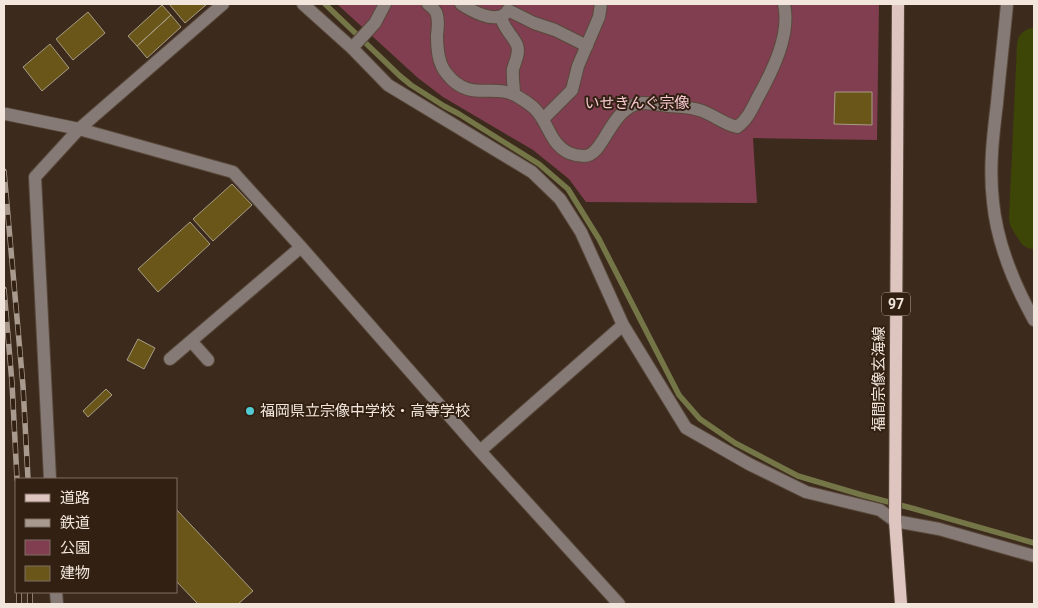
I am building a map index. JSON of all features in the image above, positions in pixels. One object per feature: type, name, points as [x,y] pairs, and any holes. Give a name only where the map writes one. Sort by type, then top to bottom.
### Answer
[{"type":"main road","name":"福間宗像玄海線","points":[[898,4],[895,521],[901,604]]},
{"type":"street","points":[[50,478],[35,177],[79,129],[223,4]]},
{"type":"street","points":[[303,4],[352,48],[388,85],[532,172],[560,199],[581,232],[623,325],[686,428],[749,464],[806,492],[880,510],[895,521],[939,529],[1034,556]]},
{"type":"street","points":[[352,48],[375,22],[385,4]]},
{"type":"street","points":[[428,4],[436,12],[440,64],[446,74],[456,84],[471,91],[501,91],[514,94],[536,109],[554,140],[562,149],[585,156],[592,154],[598,147],[618,115],[628,108],[641,103],[700,110],[737,127],[743,123],[775,66],[784,35],[784,4]]},
{"type":"street","points":[[461,4],[480,15],[507,10],[587,46]]},
{"type":"street","points":[[542,119],[572,90],[578,66],[599,18],[601,4]]},
{"type":"street","points":[[1007,4],[991,155],[993,201],[997,228],[1006,258],[1025,304],[1034,320]]},
{"type":"street","points":[[507,10],[503,26],[518,49],[513,70],[514,94]]},
{"type":"street","points":[[6,114],[79,129],[233,172],[480,451],[619,604]]},
{"type":"street","points":[[170,359],[301,247]]},
{"type":"street","points":[[480,451],[623,325]]},
{"type":"street","points":[[191,341],[208,360]]},
{"type":"green space","name":"いせきんぐ宗像","points":[[337,4],[879,4],[877,140],[753,138],[757,203],[586,202],[569,179],[533,150],[443,97],[418,78]]},
{"type":"building","points":[[169,4],[207,4],[185,23]]},
{"type":"building","points":[[162,5],[171,15],[137,46],[128,36]]},
{"type":"building","points":[[88,12],[105,33],[73,60],[56,39]]},
{"type":"building","points":[[171,15],[181,27],[147,58],[137,46]]},
{"type":"building","points":[[50,44],[69,68],[42,91],[23,67]]},
{"type":"building","points":[[835,92],[872,92],[872,125],[834,124]]},
{"type":"building","points":[[232,184],[252,205],[213,241],[193,219]]},
{"type":"building","points":[[190,222],[210,244],[158,292],[138,269]]},
{"type":"building","points":[[138,339],[155,348],[144,369],[127,360]]},
{"type":"building","points":[[106,389],[112,395],[88,417],[83,411]]},
{"type":"building","points":[[178,511],[253,591],[238,604],[198,604],[178,583]]},
{"type":"waterway","points":[[325,4],[411,85],[539,164],[568,189],[599,239],[679,395],[700,419],[735,443],[798,476],[1034,543]]},
{"type":"waterway","points":[[1034,45],[1026,219],[1034,232]]},
{"type":"railway","points":[[4,171],[23,386],[28,478]]},
{"type":"railway","points":[[4,289],[12,383],[17,478]]},
{"type":"railway","points":[[19,593],[19,604]]},
{"type":"railway","points":[[30,593],[30,604]]},
{"type":"place","name":"福岡県立宗像中学校・高等学校","points":[[250,411]]}]
